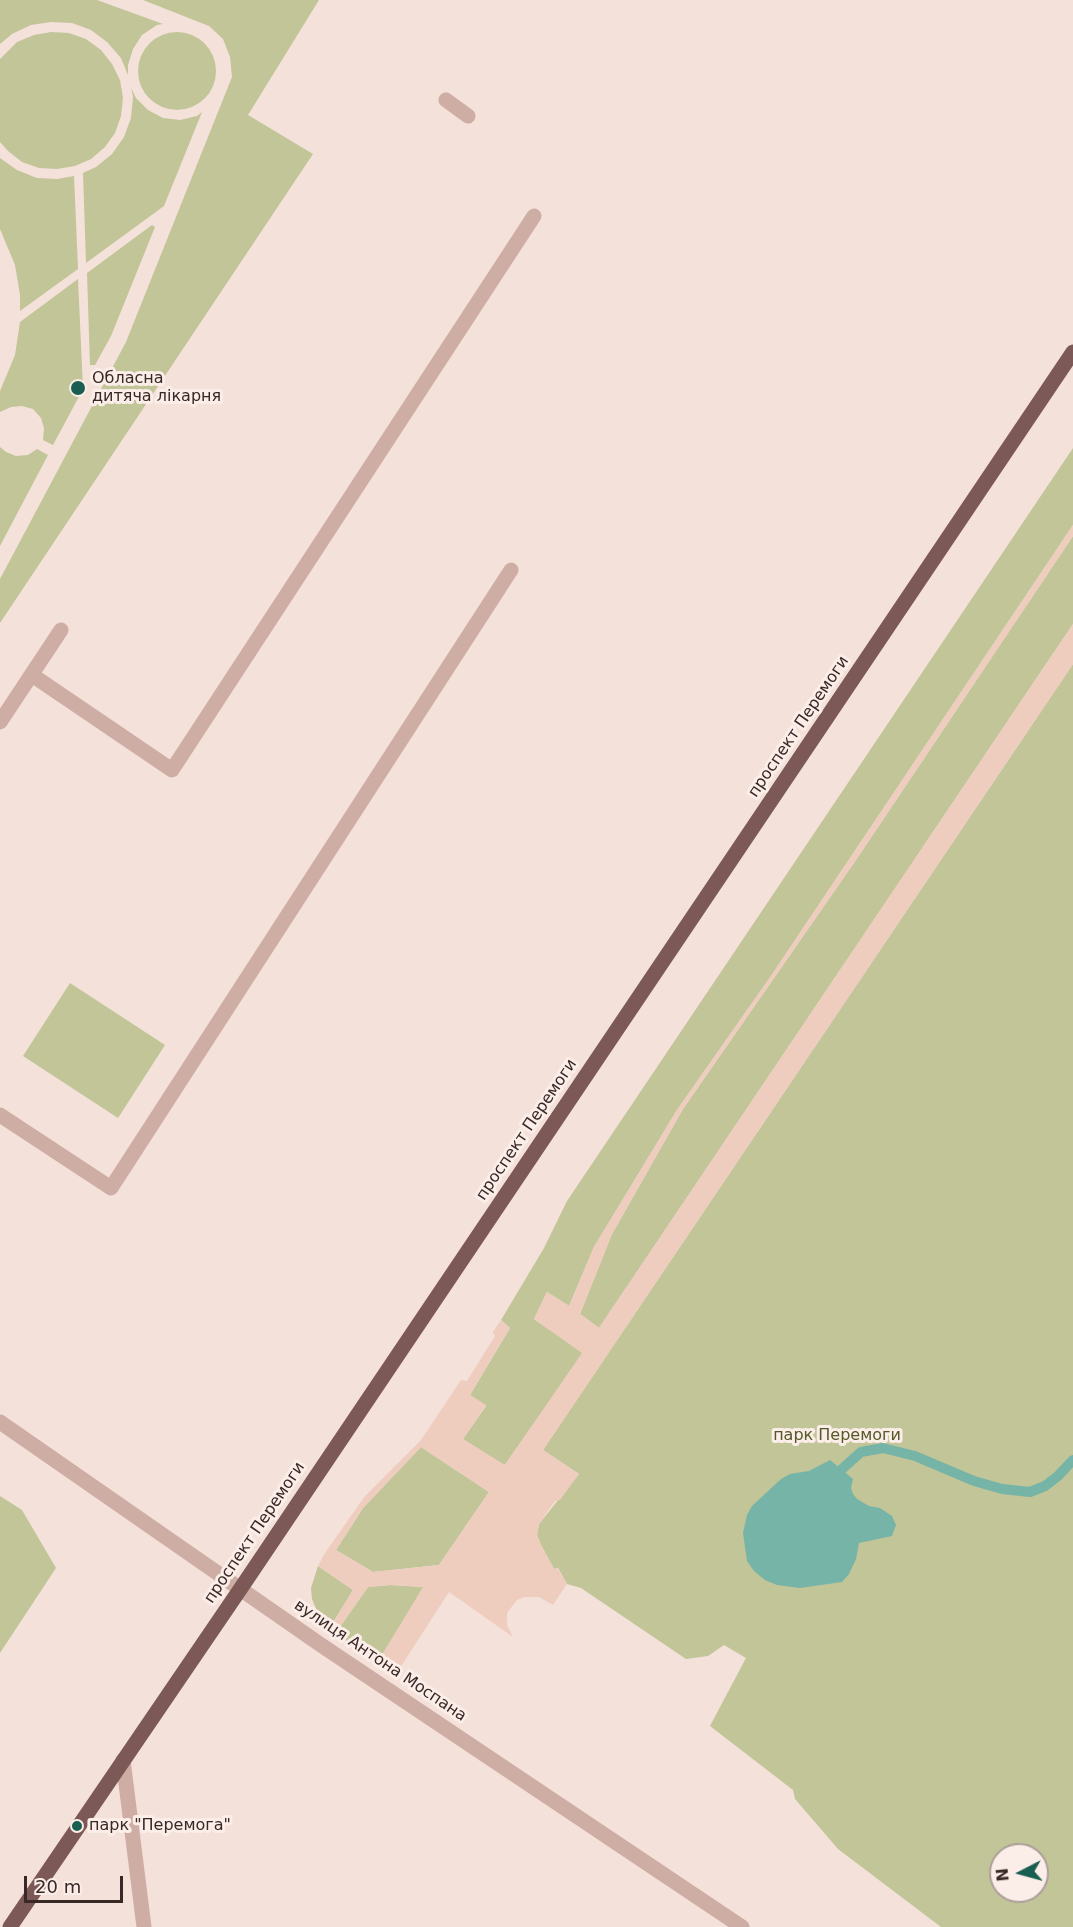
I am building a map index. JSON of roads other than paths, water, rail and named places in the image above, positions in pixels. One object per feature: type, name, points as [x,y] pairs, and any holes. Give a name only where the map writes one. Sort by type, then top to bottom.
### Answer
[{"type":"main road","name":"проспект Перемоги","points":[[10,1927],[241,1588],[1073,352]]},
{"type":"street","points":[[446,100],[468,116]]},
{"type":"street","points":[[32,675],[172,770],[534,216]]},
{"type":"street","points":[[0,1115],[111,1188],[512,570]]},
{"type":"street","points":[[0,722],[61,630]]},
{"type":"street","name":"вулиця Антона Моспана","points":[[0,1422],[321,1645],[742,1927]]},
{"type":"street","points":[[123,1760],[144,1927]]},
{"type":"water","points":[[830,1460],[853,1479],[851,1488],[857,1499],[869,1506],[880,1508],[892,1516],[896,1525],[892,1536],[859,1543],[856,1559],[849,1574],[842,1582],[800,1588],[777,1585],[765,1580],[747,1561],[743,1533],[747,1515],[752,1506],[781,1479],[790,1474],[809,1471]]},
{"type":"waterway","points":[[841,1470],[861,1452],[883,1448],[915,1456],[974,1481],[1002,1489],[1030,1492],[1045,1486],[1073,1460]]},
{"type":"place","name":"Обласна дитяча лікарня","points":[[78,388]]},
{"type":"place","name":"парк \"Перемога\"","points":[[77,1826]]},
{"type":"park label","name":"парк Перемоги","points":[[837,1436]]}]
